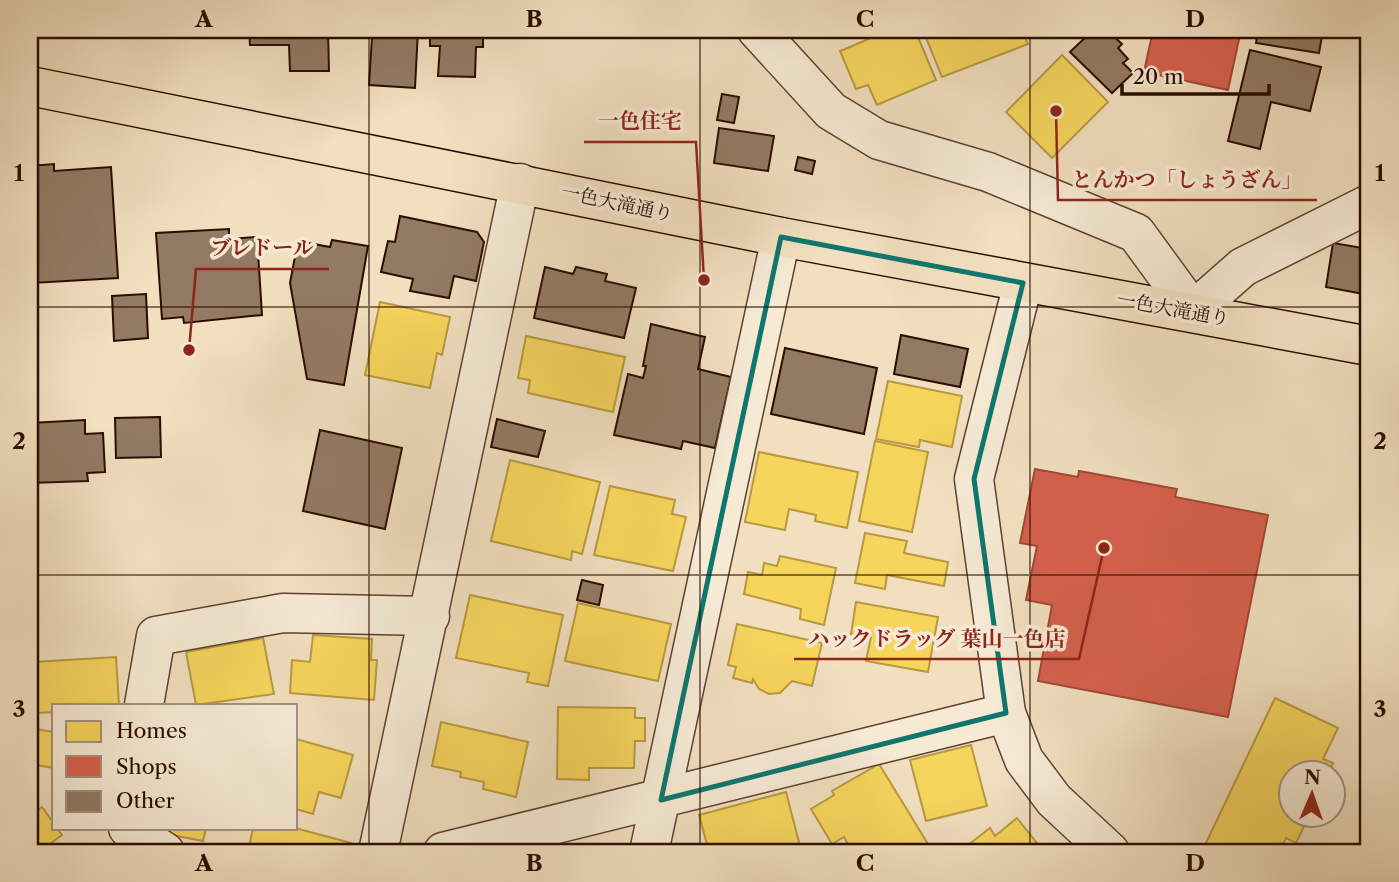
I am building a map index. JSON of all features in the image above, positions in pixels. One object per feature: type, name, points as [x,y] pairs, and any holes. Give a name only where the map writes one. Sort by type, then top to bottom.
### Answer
[{"type":"main road","name":"一色大滝通り","points":[[30,86],[781,237],[1193,311],[1369,346]]},
{"type":"street","points":[[757,30],[831,111],[879,140],[988,172],[1136,233],[1193,311],[1243,267],[1369,204]]},
{"type":"street","points":[[378,852],[520,183]]},
{"type":"street","points":[[649,852],[781,237]]},
{"type":"street","points":[[1023,282],[974,479],[1006,713],[1024,760],[1054,800],[1110,852]]},
{"type":"street","points":[[144,704],[156,636],[283,613],[430,616]]},
{"type":"street","points":[[443,852],[1006,713]]},
{"type":"street","points":[[131,830],[165,852]]},
{"type":"highlighted area","points":[[781,237],[1023,283],[974,479],[1006,713],[661,800]]},
{"type":"building: Homes","points":[[813,30],[832,30],[815,36]]},
{"type":"building: Homes","points":[[890,30],[915,30],[936,80],[877,105],[868,85],[856,89],[840,51]]},
{"type":"building: Homes","points":[[923,30],[1022,30],[1028,44],[942,77]]},
{"type":"building: Homes","points":[[1062,55],[1108,102],[1052,158],[1006,112]]},
{"type":"building: Homes","points":[[380,302],[450,317],[442,355],[437,353],[430,388],[365,375]]},
{"type":"building: Homes","points":[[526,336],[625,357],[613,412],[528,393],[530,380],[518,378]]},
{"type":"building: Homes","points":[[888,381],[962,396],[952,447],[920,440],[919,447],[876,439]]},
{"type":"building: Homes","points":[[875,441],[928,452],[912,532],[859,521]]},
{"type":"building: Homes","points":[[759,452],[858,472],[847,528],[815,521],[816,515],[789,509],[785,530],[745,522]]},
{"type":"building: Homes","points":[[510,460],[600,482],[582,554],[572,551],[571,560],[491,541]]},
{"type":"building: Homes","points":[[610,486],[675,500],[672,514],[686,517],[673,571],[594,555]]},
{"type":"building: Homes","points":[[865,533],[907,541],[904,553],[948,562],[944,586],[887,575],[885,589],[855,583]]},
{"type":"building: Homes","points":[[780,556],[836,568],[824,625],[800,619],[801,609],[744,594],[748,572],[762,575],[764,563],[777,566]]},
{"type":"building: Homes","points":[[470,595],[563,615],[548,686],[527,682],[529,673],[456,658]]},
{"type":"building: Homes","points":[[856,602],[938,617],[928,672],[866,661],[871,637],[851,634]]},
{"type":"building: Homes","points":[[578,603],[671,624],[658,681],[565,661]]},
{"type":"building: Homes","points":[[737,624],[822,643],[812,686],[792,681],[780,693],[769,694],[759,689],[753,679],[752,683],[733,678],[736,667],[728,665]]},
{"type":"building: Homes","points":[[313,635],[372,639],[371,660],[377,660],[374,700],[290,693],[292,660],[310,662]]},
{"type":"building: Homes","points":[[263,638],[274,694],[196,704],[186,652]]},
{"type":"building: Homes","points":[[116,657],[119,704],[52,704],[52,712],[37,713],[36,709],[30,709],[30,671],[34,671],[34,662]]},
{"type":"building: Homes","points":[[1275,698],[1338,728],[1323,759],[1326,760],[1276,760],[1276,830],[1302,830],[1296,843],[1286,838],[1279,852],[1220,852],[1205,845]]},
{"type":"building: Homes","points":[[558,707],[635,708],[635,718],[645,718],[645,741],[635,741],[634,768],[589,768],[589,780],[557,779]]},
{"type":"building: Homes","points":[[441,722],[528,742],[516,797],[483,789],[484,782],[460,777],[461,772],[432,766]]},
{"type":"building: Homes","points":[[30,728],[52,732],[52,768],[30,764]]},
{"type":"building: Homes","points":[[298,740],[353,755],[341,798],[319,792],[313,814],[298,810]]},
{"type":"building: Homes","points":[[971,745],[987,806],[926,821],[910,760]]},
{"type":"building: Homes","points":[[879,764],[931,849],[926,852],[852,852],[844,837],[832,844],[811,809],[834,795],[832,791]]},
{"type":"building: Homes","points":[[786,792],[800,846],[776,852],[709,852],[699,815]]},
{"type":"building: Homes","points":[[30,800],[37,810],[42,807],[52,821],[52,830],[58,830],[62,835],[39,852],[30,852]]},
{"type":"building: Homes","points":[[1017,818],[1044,852],[959,852],[990,828],[995,836]]},
{"type":"building: Homes","points":[[298,829],[351,843],[348,852],[248,852],[253,830]]},
{"type":"building: Homes","points":[[167,830],[206,830],[203,841],[166,834]]},
{"type":"building: Shops","points":[[1153,30],[1241,30],[1228,90],[1144,72]]},
{"type":"building: Shops","points":[[1035,469],[1078,477],[1079,471],[1177,489],[1175,497],[1268,515],[1228,717],[1038,681],[1052,605],[1026,600],[1037,546],[1020,543]]},
{"type":"building: Other","points":[[30,30],[91,30],[91,35]]},
{"type":"building: Other","points":[[249,30],[328,30],[329,71],[290,71],[289,45],[250,45]]},
{"type":"building: Other","points":[[361,30],[418,30],[415,88],[369,85],[372,37],[360,37]]},
{"type":"building: Other","points":[[430,30],[483,30],[483,47],[476,47],[475,77],[438,76],[440,46],[430,46]]},
{"type":"building: Other","points":[[1093,30],[1107,30],[1122,44],[1118,48],[1128,59],[1123,63],[1133,73],[1112,93],[1070,52]]},
{"type":"building: Other","points":[[1258,30],[1323,30],[1319,53],[1256,43]]},
{"type":"building: Other","points":[[1250,50],[1321,67],[1310,111],[1271,102],[1260,149],[1228,141]]},
{"type":"building: Other","points":[[722,94],[739,97],[734,123],[717,120]]},
{"type":"building: Other","points":[[719,128],[774,136],[768,171],[714,163]]},
{"type":"building: Other","points":[[798,157],[815,161],[812,174],[795,170]]},
{"type":"building: Other","points":[[54,164],[54,171],[111,167],[118,278],[32,283],[30,166]]},
{"type":"building: Other","points":[[400,216],[477,232],[484,242],[476,281],[454,276],[449,298],[410,291],[413,279],[381,272],[388,241],[395,242]]},
{"type":"building: Other","points":[[229,229],[229,239],[257,237],[262,315],[184,323],[183,317],[162,319],[156,233]]},
{"type":"building: Other","points":[[332,240],[368,246],[344,385],[307,379],[290,283],[298,241],[330,247]]},
{"type":"building: Other","points":[[1333,243],[1369,249],[1369,295],[1326,287]]},
{"type":"building: Other","points":[[545,267],[573,274],[576,267],[607,274],[605,281],[636,288],[624,338],[534,318]]},
{"type":"building: Other","points":[[146,294],[148,338],[114,341],[112,296]]},
{"type":"building: Other","points":[[651,324],[705,337],[698,369],[731,377],[715,448],[683,441],[681,449],[614,435],[628,374],[643,378]]},
{"type":"building: Other","points":[[901,335],[968,349],[960,387],[894,374]]},
{"type":"building: Other","points":[[785,348],[877,368],[864,434],[771,414]]},
{"type":"building: Other","points":[[160,417],[161,457],[116,458],[115,418]]},
{"type":"building: Other","points":[[497,419],[545,431],[538,457],[491,447]]},
{"type":"building: Other","points":[[85,420],[85,434],[103,433],[105,472],[87,473],[88,481],[30,483],[30,423]]},
{"type":"building: Other","points":[[320,430],[402,448],[385,529],[303,511]]},
{"type":"building: Other","points":[[582,580],[603,585],[599,605],[577,600]]},
{"type":"place","name":"とんかつ「しょうざん」","points":[[1056,111]]},
{"type":"place","name":"一色住宅","points":[[704,280]]},
{"type":"place","name":"ブレドール","points":[[189,350]]},
{"type":"place","name":"ハックドラッグ 葉山一色店","points":[[1104,548]]}]
